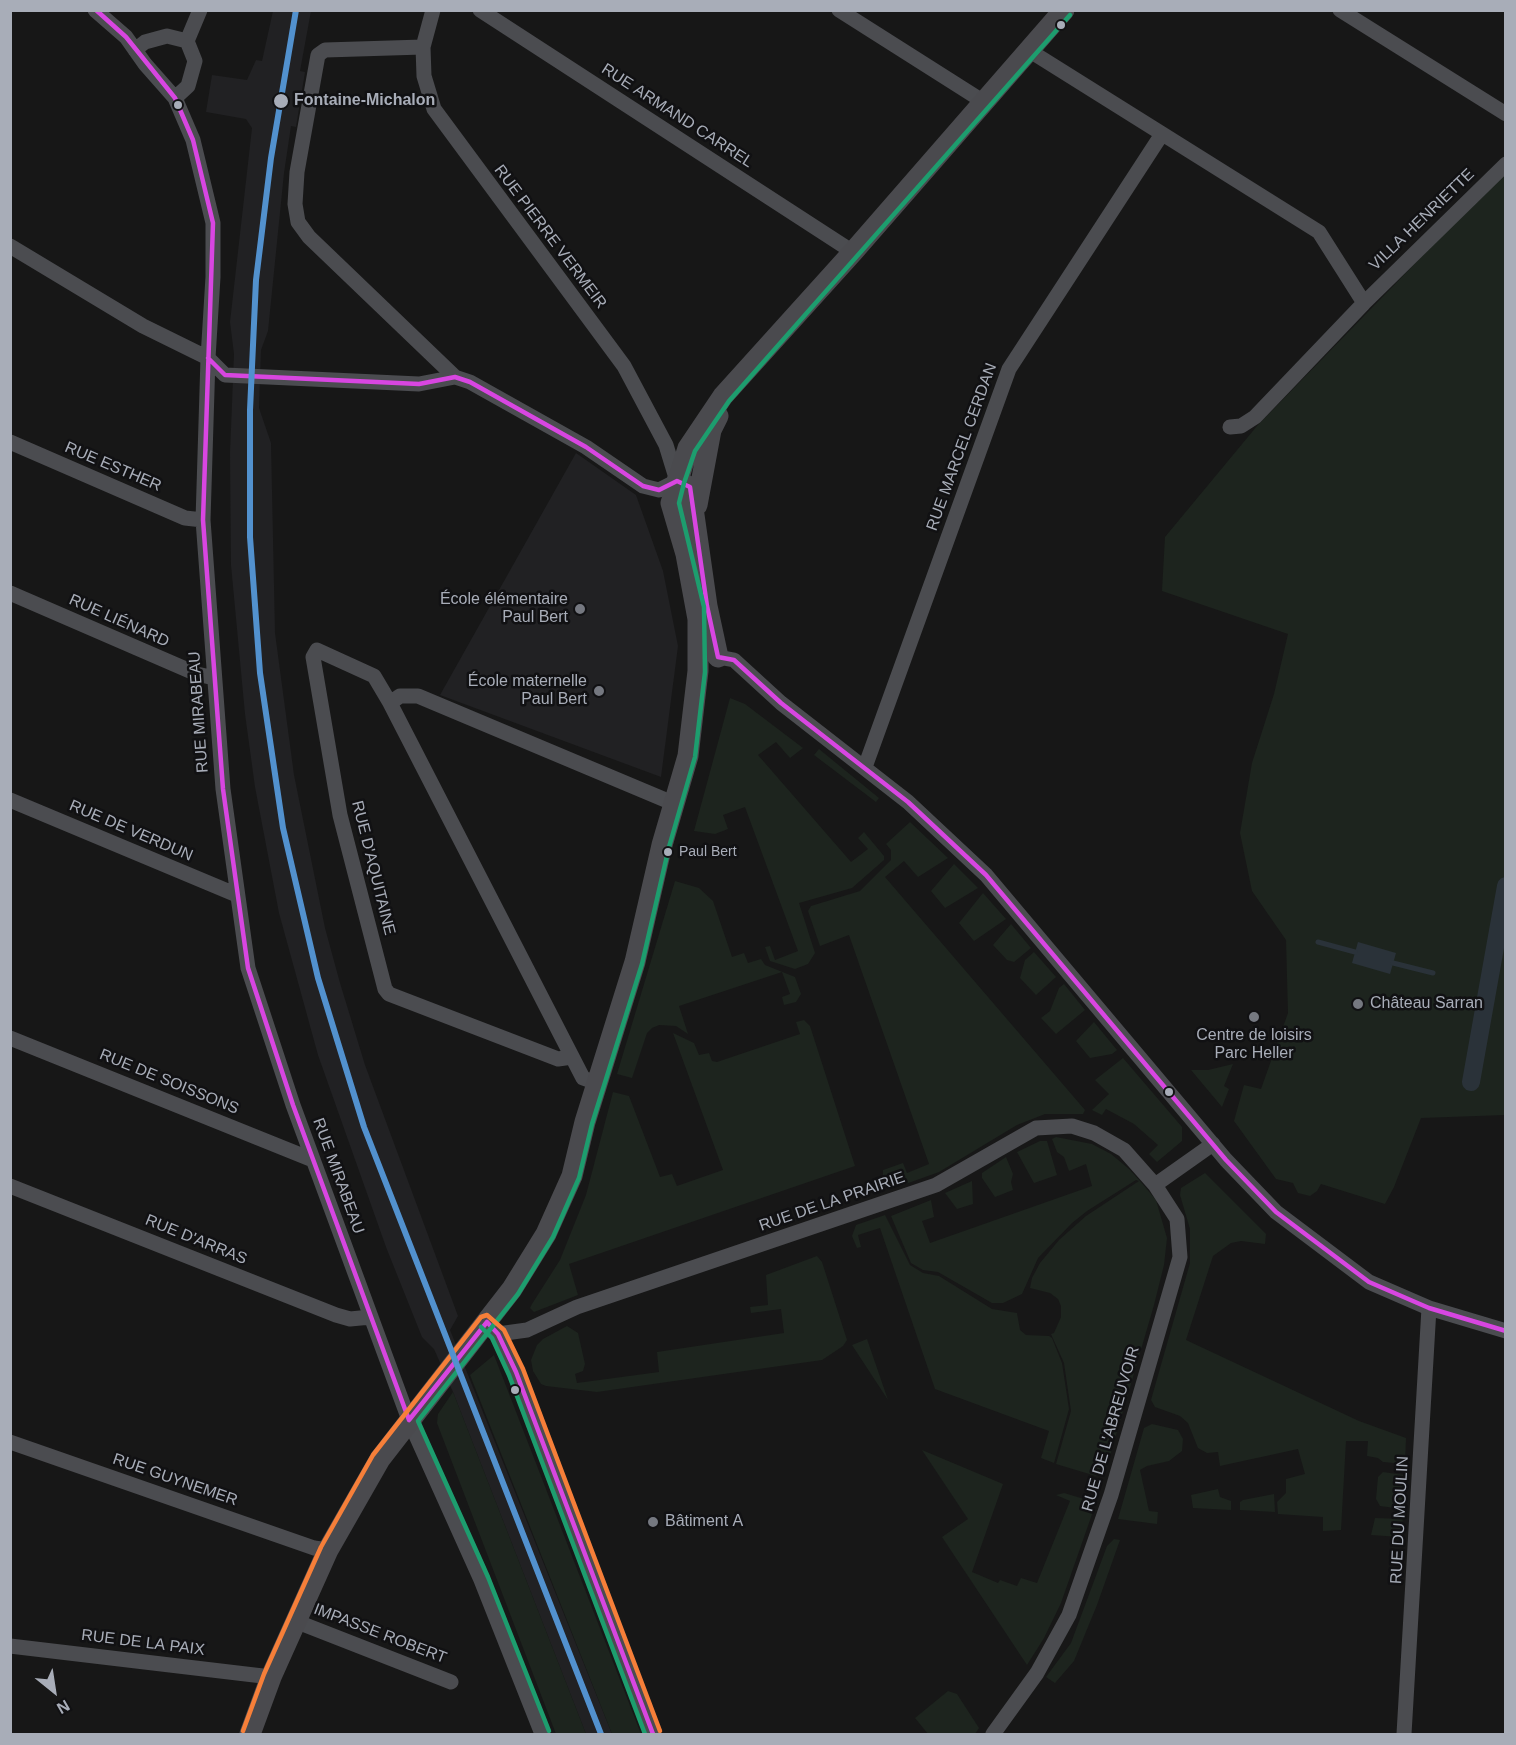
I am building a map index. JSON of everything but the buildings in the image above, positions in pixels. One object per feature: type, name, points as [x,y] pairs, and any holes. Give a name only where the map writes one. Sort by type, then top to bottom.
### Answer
[{"type":"main road","points":[[250,1734],[271,1677],[328,1550],[380,1459],[409,1420],[492,1328],[512,1289],[546,1234],[572,1176],[597,1083],[635,962],[662,845],[688,756],[698,733],[718,657],[671,504],[688,448],[711,411],[1065,10]]},
{"type":"main road","points":[[688,756],[698,668],[698,492],[711,430],[732,388]]},
{"type":"main road","points":[[677,481],[690,487],[697,518]]},
{"type":"main road","points":[[698,668],[718,657]]},
{"type":"street","name":"RUE MIRABEAU","points":[[94,10],[126,37],[175,98],[193,140],[213,223],[213,277],[207,358],[203,520],[223,789],[248,968],[313,1160],[409,1420],[481,1580],[542,1734]]},
{"type":"street","points":[[175,98],[188,86],[195,61],[187,41],[200,10]]},
{"type":"street","name":"RUE PIERRE VERMEIR","points":[[434,10],[423,47],[424,76],[434,109],[624,366],[666,445],[677,481]]},
{"type":"street","name":"RUE ARMAND CARREL","points":[[480,10],[853,252]]},
{"type":"street","points":[[839,10],[984,102]]},
{"type":"street","points":[[1340,10],[1506,114]]},
{"type":"street","points":[[135,50],[145,42],[166,36],[187,41]]},
{"type":"street","points":[[423,47],[325,50],[318,55],[297,172],[295,204],[298,222],[309,237],[455,377],[470,382],[586,447],[643,486],[659,490],[677,481]]},
{"type":"street","points":[[1030,51],[1318,232],[1364,303]]},
{"type":"street","name":"RUE MARCEL CERDAN","points":[[865,767],[1009,369],[1162,134]]},
{"type":"street","name":"VILLA HENRIETTE","points":[[1230,426],[1241,426],[1255,417],[1364,303],[1506,164]]},
{"type":"street","points":[[10,246],[143,326],[207,358],[225,375],[419,384],[455,377]]},
{"type":"street","name":"RUE ESTHER","points":[[10,442],[185,518],[203,520]]},
{"type":"street","name":"RUE LIÉNARD","points":[[10,593],[197,674],[214,678]]},
{"type":"street","name":"RUE D'AQUITAINE","points":[[572,1057],[558,1059],[389,994],[385,989],[340,815],[314,657],[317,650],[374,676],[583,1078],[597,1083]]},
{"type":"street","points":[[718,657],[734,660],[781,703],[908,802],[986,875],[1213,1144],[1275,1212],[1369,1282],[1429,1308],[1506,1331]]},
{"type":"street","points":[[390,703],[400,696],[418,696],[675,804]]},
{"type":"street","name":"RUE DE VERDUN","points":[[10,800],[237,895]]},
{"type":"street","name":"RUE DE SOISSONS","points":[[10,1038],[313,1160]]},
{"type":"street","name":"RUE DE LA PRAIRIE","points":[[492,1328],[527,1330],[578,1307],[936,1185],[1036,1128],[1072,1126],[1094,1133],[1124,1150],[1155,1185]]},
{"type":"street","points":[[1155,1185],[1213,1144]]},
{"type":"street","name":"RUE DE L'ABREUVOIR","points":[[993,1734],[1037,1673],[1070,1615],[1117,1474],[1180,1257],[1177,1220],[1155,1185]]},
{"type":"street","name":"RUE D'ARRAS","points":[[10,1186],[336,1315],[350,1319],[370,1317]]},
{"type":"street","name":"RUE DU MOULIN","points":[[1404,1734],[1429,1308]]},
{"type":"street","points":[[492,1328],[516,1372],[652,1734]]},
{"type":"street","name":"RUE GUYNEMER","points":[[10,1442],[314,1548],[328,1550]]},
{"type":"street","name":"IMPASSE ROBERT","points":[[295,1621],[451,1682]]},
{"type":"street","name":"RUE DE LA PAIX","points":[[10,1646],[271,1677]]},
{"type":"shaded area","points":[[273,11],[311,11],[300,71],[305,72],[296,127],[291,126],[284,173],[268,331],[261,350],[259,408],[271,443],[275,633],[294,775],[325,928],[340,983],[365,1065],[458,1316],[450,1330],[612,1734],[586,1734],[453,1392],[434,1349],[422,1337],[386,1247],[318,1055],[279,913],[255,787],[245,714],[231,565],[230,453],[234,354],[230,322],[252,128],[246,119],[206,112],[212,75],[247,80],[256,60],[262,61]]},
{"type":"shaded area","points":[[1505,171],[1505,1115],[1421,1118],[1385,1204],[1321,1184],[1310,1196],[1298,1193],[1293,1183],[1276,1179],[1234,1121],[1244,1085],[1261,1089],[1288,1013],[1286,940],[1252,891],[1240,833],[1252,763],[1274,694],[1288,634],[1162,591],[1165,537],[1257,426]]},
{"type":"shaded area","name":"École élémentaire Paul Bert","points":[[576,453],[636,495],[663,571],[678,646],[661,777],[440,695]]},
{"type":"shaded area","points":[[730,698],[745,704],[803,748],[790,758],[776,742],[758,755],[851,862],[868,849],[858,838],[864,832],[884,856],[884,860],[852,888],[799,903],[815,953],[808,964],[795,969],[770,961],[765,947],[770,946],[775,960],[798,951],[745,807],[723,815],[728,829],[715,834],[694,831]]},
{"type":"shaded area","points":[[819,749],[879,798],[876,802],[814,755]]},
{"type":"shaded area","points":[[910,822],[948,858],[918,877],[904,861],[885,877],[1085,1110],[1083,1114],[1045,1114],[1017,1125],[939,1172],[900,1186],[890,1186],[883,1176],[883,1170],[903,1163],[907,1173],[929,1164],[849,935],[820,946],[808,911],[811,906],[860,891],[891,860],[891,850],[886,844]]},
{"type":"shaded area","points":[[954,864],[978,888],[945,908],[931,891]]},
{"type":"shaded area","points":[[675,881],[699,888],[713,901],[732,957],[744,953],[748,963],[761,959],[765,965],[795,977],[801,994],[796,1002],[784,1005],[782,997],[790,994],[782,972],[679,1006],[688,1034],[676,1026],[659,1025],[652,1028],[647,1033],[632,1078],[617,1074]]},
{"type":"shaded area","points":[[983,893],[1006,919],[974,941],[959,923]]},
{"type":"shaded area","points":[[1011,924],[1031,948],[1014,962],[1007,960],[993,945]]},
{"type":"shaded area","points":[[1358,942],[1396,953],[1390,974],[1352,963]]},
{"type":"shaded area","points":[[1034,952],[1056,977],[1036,995],[1020,978],[1025,960]]},
{"type":"shaded area","points":[[1064,984],[1085,1010],[1056,1034],[1041,1018],[1050,1011],[1059,988]]},
{"type":"shaded area","points":[[804,1020],[810,1026],[855,1166],[569,1264],[578,1295],[534,1312],[530,1308],[560,1260],[586,1195],[613,1092],[629,1096],[660,1177],[672,1174],[677,1186],[723,1170],[673,1033],[694,1043],[699,1055],[709,1053],[712,1061],[717,1062],[800,1034],[796,1022]]},
{"type":"shaded area","points":[[1094,1022],[1117,1050],[1112,1054],[1090,1058],[1076,1041]]},
{"type":"shaded area","points":[[1123,1058],[1182,1127],[1182,1141],[1157,1162],[1149,1154],[1158,1145],[1134,1124],[1106,1109],[1102,1115],[1092,1110],[1109,1094],[1095,1080]]},
{"type":"shaded area","points":[[1233,1064],[1224,1086],[1229,1089],[1222,1107],[1191,1070],[1208,1070]]},
{"type":"shaded area","points":[[1056,1137],[1092,1144],[1111,1154],[1129,1169],[1156,1200],[1167,1238],[1164,1265],[1154,1305],[1107,1466],[1096,1476],[1056,1464],[1071,1411],[1064,1363],[1051,1334],[1054,1333],[1061,1317],[1061,1306],[1058,1299],[1050,1293],[1030,1288],[1032,1278],[1040,1263],[1059,1240],[1086,1216],[1139,1181],[1136,1180],[1072,1223],[1038,1258],[1022,1294],[1003,1303],[992,1303],[938,1272],[923,1270],[911,1263],[891,1216],[931,1200],[934,1217],[922,1221],[930,1243],[1092,1186],[1086,1164],[1069,1171],[1064,1157],[1057,1152],[1052,1139]]},
{"type":"shaded area","points":[[1040,1141],[1047,1141],[1057,1175],[1034,1183],[1017,1152]]},
{"type":"shaded area","points":[[1006,1157],[1013,1174],[1011,1182],[1013,1190],[995,1197],[982,1178],[982,1173]]},
{"type":"shaded area","points":[[1205,1173],[1266,1234],[1265,1244],[1241,1241],[1231,1243],[1213,1256],[1186,1340],[1359,1421],[1406,1438],[1405,1464],[1383,1462],[1378,1458],[1367,1456],[1368,1441],[1346,1441],[1341,1530],[1323,1531],[1323,1517],[1278,1514],[1277,1502],[1286,1493],[1286,1479],[1305,1474],[1298,1449],[1220,1466],[1218,1452],[1207,1453],[1198,1448],[1188,1423],[1180,1416],[1155,1407],[1151,1400],[1190,1263],[1190,1229],[1180,1195],[1181,1188]]},
{"type":"shaded area","points":[[972,1181],[973,1204],[957,1209],[945,1193]]},
{"type":"shaded area","points":[[885,1215],[910,1265],[923,1273],[939,1276],[992,1309],[1017,1313],[1020,1330],[1026,1335],[1052,1338],[1062,1363],[1069,1409],[1054,1463],[1041,1458],[1049,1431],[935,1389],[880,1228],[858,1235],[861,1247],[857,1248],[852,1236],[856,1225]]},
{"type":"shaded area","points":[[817,1256],[822,1262],[847,1340],[843,1346],[822,1360],[597,1392],[546,1386],[541,1384],[533,1371],[531,1360],[537,1345],[543,1339],[567,1326],[578,1333],[585,1364],[583,1371],[575,1374],[577,1383],[659,1372],[657,1352],[784,1333],[781,1309],[751,1313],[750,1307],[768,1305],[766,1275]]},
{"type":"shaded area","points":[[867,1339],[888,1400],[852,1345]]},
{"type":"shaded area","points":[[494,1355],[641,1734],[612,1734],[470,1375]]},
{"type":"shaded area","points":[[453,1392],[586,1734],[556,1734],[437,1423],[438,1414]]},
{"type":"shaded area","points":[[1152,1424],[1178,1430],[1183,1439],[1182,1451],[1169,1461],[1140,1470],[1149,1511],[1158,1512],[1157,1524],[1118,1519],[1144,1428]]},
{"type":"shaded area","points":[[922,1450],[1003,1484],[972,1572],[998,1583],[1000,1580],[1017,1586],[1021,1578],[1037,1583],[1070,1501],[1056,1495],[1064,1493],[1091,1501],[1093,1511],[1061,1603],[1044,1638],[1027,1665],[942,1537],[968,1519]]},
{"type":"shaded area","points":[[1383,1472],[1404,1475],[1402,1509],[1380,1506],[1376,1499],[1378,1477]]},
{"type":"shaded area","points":[[1218,1489],[1220,1497],[1231,1501],[1231,1510],[1193,1508],[1191,1495]]},
{"type":"shaded area","points":[[1274,1494],[1275,1512],[1240,1510],[1240,1502],[1243,1500]]},
{"type":"shaded area","points":[[1375,1518],[1403,1519],[1400,1537],[1371,1535]]},
{"type":"shaded area","points":[[1114,1539],[1120,1540],[1097,1605],[1074,1661],[1055,1683],[1046,1677],[1071,1643],[1107,1546]]},
{"type":"shaded area","points":[[948,1691],[957,1694],[979,1728],[975,1734],[928,1734],[915,1718]]},
{"type":"waterway","points":[[1471,1082],[1506,886]]},
{"type":"waterway","points":[[1318,942],[1355,952]]},
{"type":"waterway","points":[[1393,963],[1433,973]]},
{"type":"transit line","points":[[96,10],[126,37],[175,98],[193,140],[213,223],[203,520],[223,789],[248,968],[293,1105],[409,1420]]},
{"type":"transit line","points":[[296,10],[271,158],[256,280],[250,410],[250,537],[260,673],[283,828],[318,978],[364,1127],[601,1734]]},
{"type":"transit line","points":[[549,1731],[488,1577],[418,1421],[518,1294],[553,1237],[579,1178],[592,1124],[642,964],[669,847],[695,757],[705,672],[704,607],[679,503],[684,483],[695,451],[729,401],[1070,15]]},
{"type":"transit line","points":[[208,358],[225,375],[419,384],[455,377],[470,382],[586,447],[643,486],[659,490],[677,481],[690,487],[707,606],[718,657],[734,660],[781,703],[908,802],[986,875],[1226,1160],[1276,1212],[1369,1282],[1429,1308],[1506,1331]]},
{"type":"transit line","points":[[243,1731],[264,1674],[321,1547],[373,1455],[481,1317],[487,1315],[504,1330],[523,1369],[660,1731]]},
{"type":"transit line","points":[[409,1420],[487,1322],[498,1334],[516,1372],[653,1734]]},
{"type":"transit line","points":[[481,1327],[492,1338],[509,1375],[645,1734]]},
{"type":"place","name":"Fontaine-Michalon","points":[[281,101]]},
{"type":"place","name":"École élémentaire Paul Bert","points":[[580,609]]},
{"type":"place","name":"École maternelle Paul Bert","points":[[599,691]]},
{"type":"place","name":"Paul Bert","points":[[668,852]]},
{"type":"place","name":"Château Sarran","points":[[1358,1004]]},
{"type":"place","name":"Centre de loisirs Parc Heller","points":[[1254,1017]]},
{"type":"place","name":"Bâtiment A","points":[[653,1522]]}]
